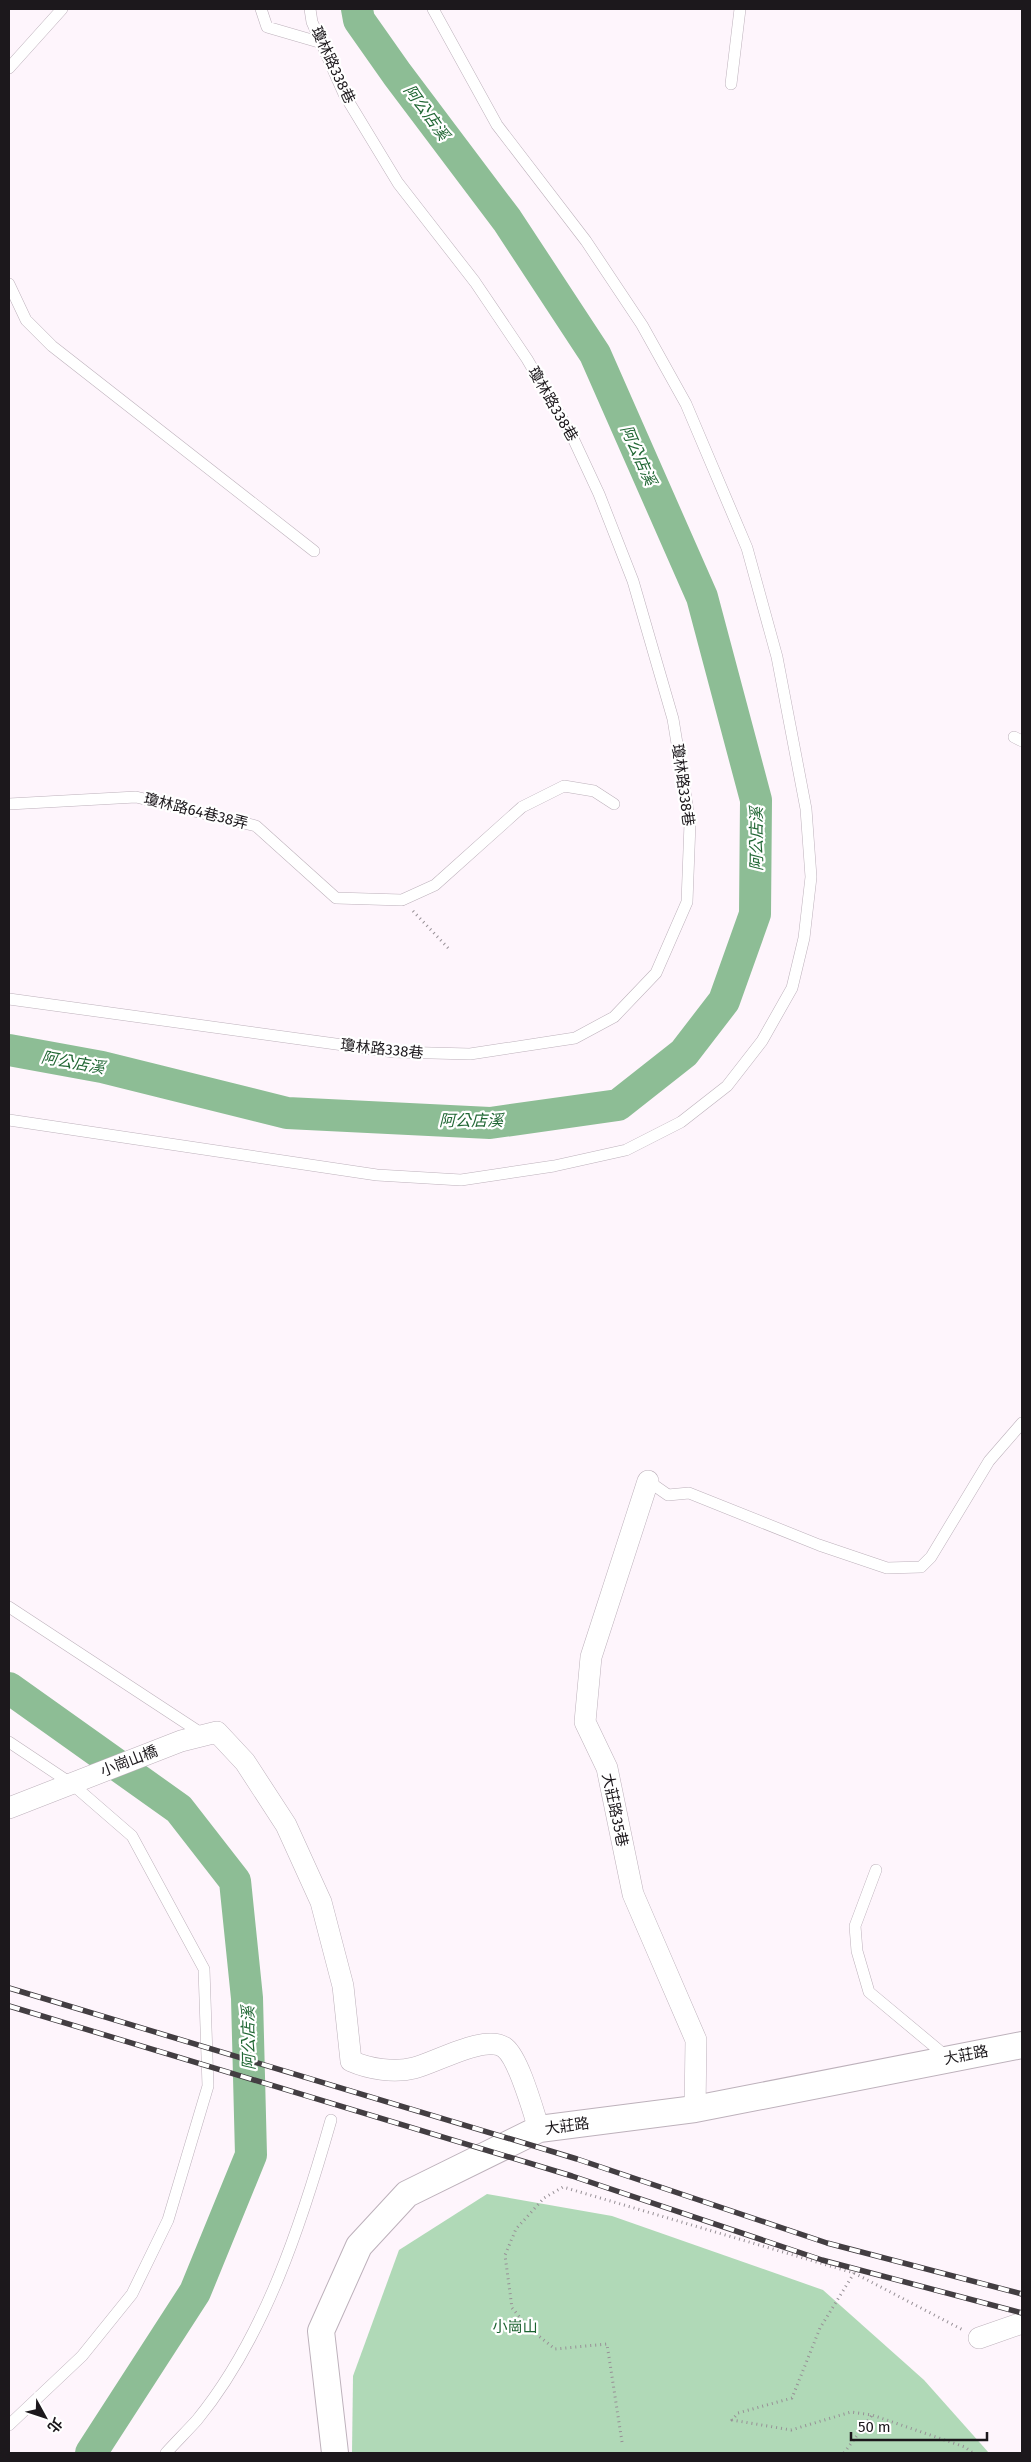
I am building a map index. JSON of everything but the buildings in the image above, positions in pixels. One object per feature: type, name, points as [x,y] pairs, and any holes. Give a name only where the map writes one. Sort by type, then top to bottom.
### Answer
[{"type":"street","name":"大莊路35巷","points":[[648,1481],[591,1657],[585,1722],[607,1768],[633,1894],[696,2040],[695,2109]]},
{"type":"street","points":[[204,1735],[217,1732],[245,1762],[290,1834],[321,1902],[343,1986],[350,2062],[370,2069],[413,2068],[480,2045],[495,2043],[505,2048],[513,2058],[539,2129]]},
{"type":"street","name":"小崗山橋","points":[[9,1808],[181,1741],[204,1735]]},
{"type":"street","name":"大莊路","points":[[335,2453],[321,2331],[360,2246],[407,2194],[539,2129],[695,2109],[1022,2045]]},
{"type":"street","points":[[979,2338],[1022,2323]]},
{"type":"lane","points":[[9,68],[62,9]]},
{"type":"lane","points":[[261,9],[268,27],[322,43]]},
{"type":"lane","name":"瓊林路338巷","points":[[9,999],[394,1052],[470,1054],[575,1038],[614,1016],[656,973],[687,902],[690,823],[672,719],[633,581],[599,494],[572,436],[527,359],[475,282],[398,183],[344,94],[312,22],[310,9]]},
{"type":"lane","points":[[9,1120],[377,1175],[461,1180],[554,1166],[626,1150],[681,1122],[727,1086],[762,1041],[792,988],[804,938],[811,877],[806,809],[777,657],[747,548],[686,404],[642,325],[586,241],[497,125],[433,9]]},
{"type":"lane","points":[[731,84],[740,9]]},
{"type":"lane","points":[[9,284],[26,320],[52,346],[314,550]]},
{"type":"lane","name":"瓊林路64巷38弄","points":[[9,804],[136,797],[256,826],[336,898],[402,900],[435,885],[522,807],[564,786],[594,792],[614,804]]},
{"type":"lane","points":[[648,1481],[668,1495],[689,1494],[819,1545],[887,1568],[921,1567],[931,1558],[989,1461],[1022,1423]]},
{"type":"lane","points":[[9,1608],[204,1735]]},
{"type":"lane","points":[[9,1742],[75,1782],[132,1836],[204,1969],[208,2086],[168,2220],[132,2294],[82,2356],[9,2425]]},
{"type":"lane","points":[[876,1870],[855,1926],[857,1951],[869,1992],[949,2059]]},
{"type":"lane","points":[[166,2453],[198,2419],[228,2375],[262,2314],[308,2202],[332,2120]]},
{"type":"path","points":[[402,900],[450,950]]},
{"type":"path","points":[[622,2442],[607,2344],[556,2349],[530,2329],[512,2308],[506,2255],[516,2229],[544,2198],[563,2187],[854,2273],[979,2338]]},
{"type":"path","points":[[854,2273],[820,2328],[792,2398],[738,2413],[732,2420],[791,2430],[851,2412],[872,2416],[965,2447],[973,2453]]},
{"type":"path","points":[[844,2453],[872,2416]]},
{"type":"green space","name":"小崗山","points":[[487,2194],[612,2216],[823,2290],[924,2380],[989,2453],[352,2453],[353,2376],[399,2250]]},
{"type":"waterway","name":"阿公店溪","points":[[9,1050],[102,1067],[287,1113],[490,1123],[618,1105],[684,1053],[724,1001],[755,914],[756,800],[702,597],[595,354],[507,220],[397,74],[359,20],[357,9]]},
{"type":"waterway","name":"阿公店溪","points":[[9,1688],[179,1809],[235,1881],[247,1998],[251,2155],[195,2292],[91,2453]]},
{"type":"railway","points":[[9,1988],[577,2159],[827,2243],[1022,2294]]},
{"type":"railway","points":[[9,2006],[572,2176],[822,2260],[1022,2313]]}]
